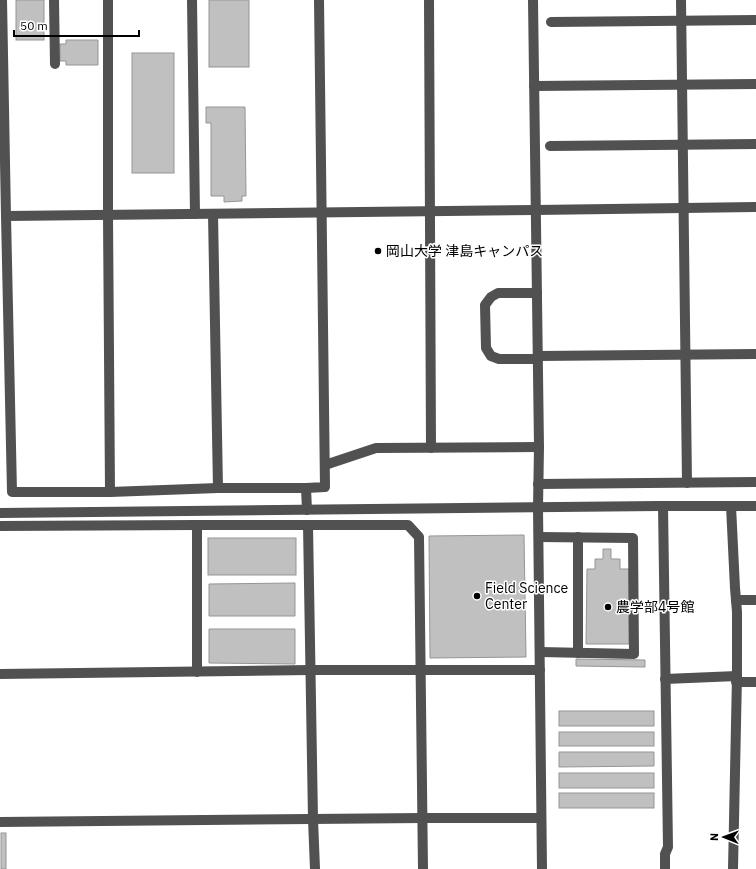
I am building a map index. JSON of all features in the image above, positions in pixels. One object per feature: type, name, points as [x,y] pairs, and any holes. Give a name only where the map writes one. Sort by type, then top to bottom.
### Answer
[{"type":"street","points":[[2,0],[12,492],[110,492],[218,488],[325,487],[319,0]]},
{"type":"street","points":[[54,0],[55,64]]},
{"type":"street","points":[[108,0],[110,492]]},
{"type":"street","points":[[192,0],[195,214]]},
{"type":"street","points":[[429,0],[432,448]]},
{"type":"street","points":[[534,0],[542,869]]},
{"type":"street","points":[[681,0],[687,483]]},
{"type":"street","points":[[551,22],[756,20]]},
{"type":"street","points":[[534,86],[756,84]]},
{"type":"street","points":[[550,146],[756,144]]},
{"type":"street","points":[[6,216],[756,207]]},
{"type":"street","points":[[213,214],[218,488]]},
{"type":"street","points":[[537,293],[498,293],[491,297],[485,305],[486,348],[491,356],[499,359],[685,354],[756,354]]},
{"type":"street","points":[[325,465],[376,448],[539,447]]},
{"type":"street","points":[[538,484],[756,482]]},
{"type":"street","points":[[306,488],[307,510]]},
{"type":"street","points":[[663,506],[668,847],[665,854],[665,869]]},
{"type":"street","points":[[731,506],[737,612],[733,869]]},
{"type":"street","points":[[0,513],[756,506]]},
{"type":"street","points":[[196,672],[197,525]]},
{"type":"street","points":[[308,525],[315,869]]},
{"type":"street","points":[[0,526],[408,525],[419,537],[423,869]]},
{"type":"street","points":[[538,537],[633,538],[634,654],[540,652]]},
{"type":"street","points":[[578,537],[578,653]]},
{"type":"street","points":[[736,600],[756,600]]},
{"type":"street","points":[[0,674],[310,670],[540,670]]},
{"type":"street","points":[[665,679],[736,679],[756,682]]},
{"type":"street","points":[[0,822],[541,818]]},
{"type":"building","points":[[16,0],[44,0],[44,40],[16,40]]},
{"type":"building","points":[[209,0],[249,0],[249,67],[209,67]]},
{"type":"building","points":[[66,40],[98,40],[98,65],[66,65],[66,61],[60,61],[60,44],[66,44]]},
{"type":"building","points":[[132,53],[174,53],[174,173],[132,173]]},
{"type":"building","points":[[206,107],[245,107],[246,196],[242,196],[242,201],[224,202],[224,196],[211,196],[211,123],[206,123]]},
{"type":"building","name":"Field Science Center","points":[[524,535],[526,657],[430,658],[429,536]]},
{"type":"building","points":[[208,538],[296,538],[296,575],[208,575]]},
{"type":"building","name":"農学部4号館","points":[[603,549],[611,549],[611,559],[620,559],[620,569],[629,569],[629,644],[586,644],[587,569],[595,569],[595,559],[603,559]]},
{"type":"building","points":[[295,583],[295,616],[209,616],[209,584]]},
{"type":"building","points":[[209,629],[295,629],[295,664],[209,663]]},
{"type":"building","points":[[576,659],[645,660],[645,667],[576,666]]},
{"type":"building","points":[[559,711],[654,711],[654,726],[559,726]]},
{"type":"building","points":[[559,732],[654,732],[654,746],[559,746]]},
{"type":"building","points":[[559,752],[654,752],[654,766],[559,767]]},
{"type":"building","points":[[559,773],[654,773],[654,788],[559,788]]},
{"type":"building","points":[[559,793],[654,793],[654,808],[559,808]]},
{"type":"building","points":[[1,833],[6,833],[6,869],[1,869]]},
{"type":"place","name":"岡山大学 津島キャンパス","points":[[378,251]]},
{"type":"place","name":"Field Science Center","points":[[477,596]]},
{"type":"place","name":"農学部4号館","points":[[608,607]]}]
